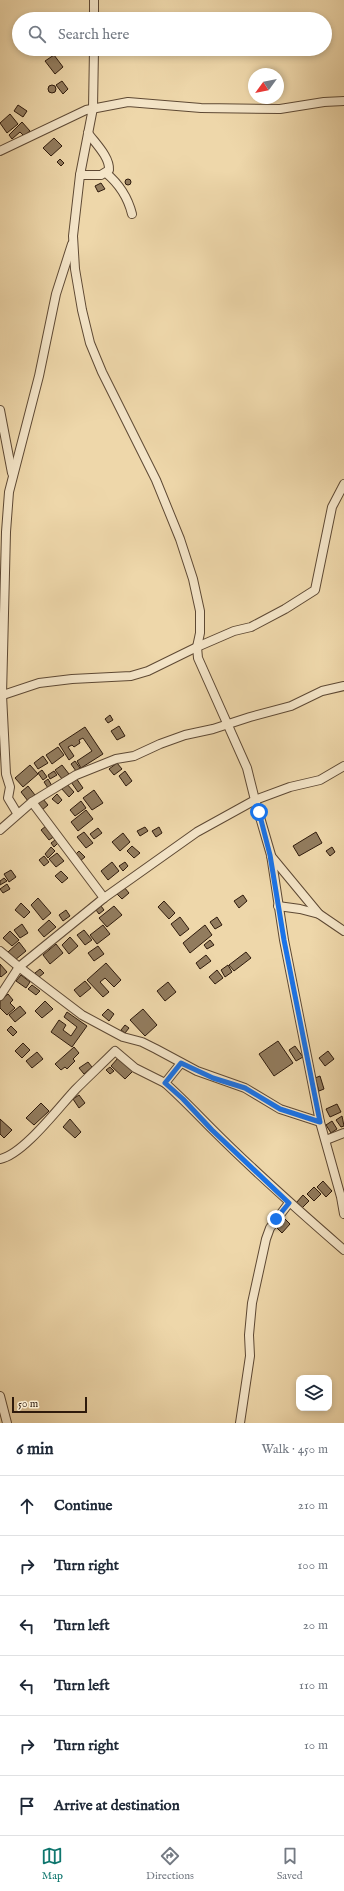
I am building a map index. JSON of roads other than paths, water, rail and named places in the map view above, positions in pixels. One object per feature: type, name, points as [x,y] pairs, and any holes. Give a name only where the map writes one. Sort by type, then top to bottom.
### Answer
[{"type":"street","points":[[94,0],[94,12]]},
{"type":"street","points":[[94,56],[93,108],[80,175],[73,241],[82,310],[90,343],[121,413],[171,513],[193,578],[200,611],[200,633],[197,647],[198,658],[226,724],[247,768],[270,855],[278,906],[320,1122],[341,1197],[344,1214]]},
{"type":"street","points":[[0,151],[93,108],[128,102],[200,108],[280,109],[324,102],[344,101]]},
{"type":"street","points":[[80,175],[101,175],[106,173],[109,166],[88,133]]},
{"type":"street","points":[[106,173],[115,180],[126,198],[132,214]]},
{"type":"street","points":[[17,813],[8,798],[10,787],[6,774],[1,695],[6,532],[9,492],[39,376],[56,294],[73,241]]},
{"type":"street","points":[[0,410],[12,478]]},
{"type":"street","points":[[1,695],[38,684],[72,679],[131,676],[148,671],[197,647],[234,631],[251,626],[285,609],[315,590],[332,507],[344,484]]},
{"type":"street","points":[[0,830],[17,813],[32,802],[76,775],[116,759],[134,756],[160,744],[291,706],[322,691],[344,686]]},
{"type":"street","points":[[0,996],[19,967],[104,898],[197,832],[255,800],[290,787],[320,780],[344,766]]},
{"type":"street","points":[[32,802],[104,898]]},
{"type":"street","points":[[270,855],[319,914],[344,931]]},
{"type":"street","points":[[278,906],[300,909],[319,914]]},
{"type":"street","points":[[0,951],[82,1015],[123,1036],[142,1042],[213,1078],[245,1088],[280,1109],[320,1122]]},
{"type":"street","points":[[0,1159],[5,1158],[20,1148],[38,1131],[75,1090],[115,1051],[135,1068],[165,1083],[289,1203],[344,1250]]},
{"type":"street","points":[[165,1083],[181,1063]]},
{"type":"street","points":[[326,1140],[344,1133]]},
{"type":"street","points":[[240,1423],[250,1356],[249,1335],[252,1303],[266,1239],[270,1228],[289,1203]]},
{"type":"street","points":[[0,1396],[7,1423]]}]
